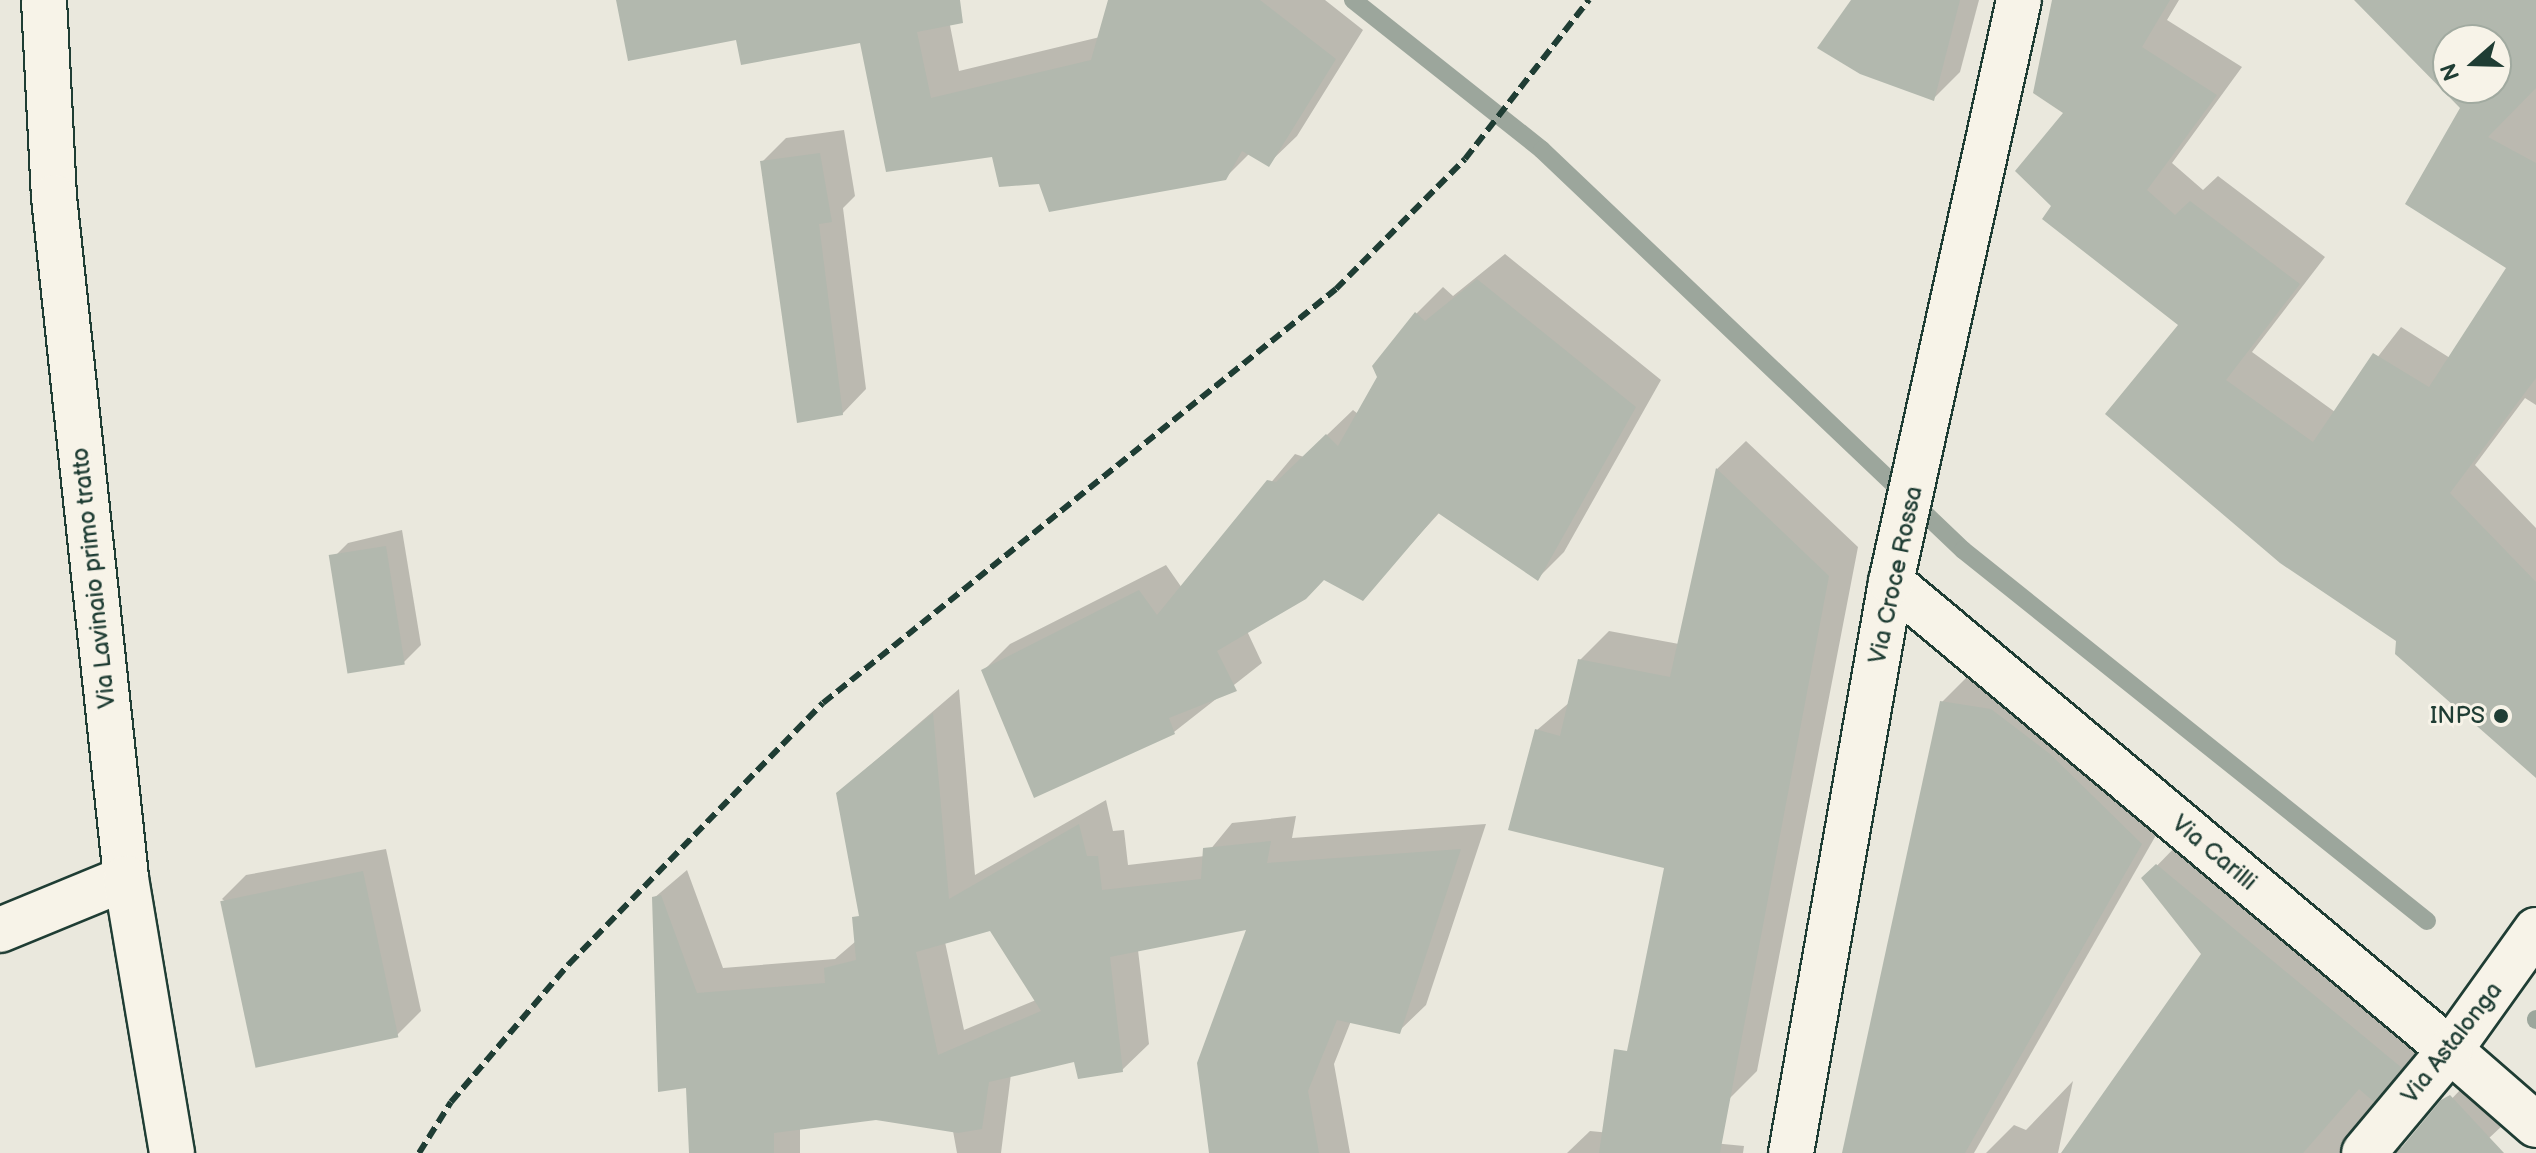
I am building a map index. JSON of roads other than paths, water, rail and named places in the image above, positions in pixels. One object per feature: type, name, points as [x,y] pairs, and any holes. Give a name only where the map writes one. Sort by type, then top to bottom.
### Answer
[{"type":"main road","name":"Via Lavinaio primo tratto","points":[[44,0],[54,197],[126,878],[172,1153]]},
{"type":"main road","name":"Via Croce Rossa","points":[[1791,1153],[1895,566],[2019,0]]},
{"type":"main road","name":"Via Carilli","points":[[1895,566],[2536,1125]]},
{"type":"main road","points":[[0,930],[126,878]]},
{"type":"main road","name":"Via Astalonga","points":[[2364,1153],[2450,1050],[2536,930]]},
{"type":"waterway","points":[[1353,0],[1542,150],[1963,550],[2427,921]]},
{"type":"railway","points":[[419,1153],[451,1102],[569,964],[823,703],[1336,289],[1465,159],[1589,0]]},
{"type":"place","name":"INPS","points":[[2501,716]]}]
